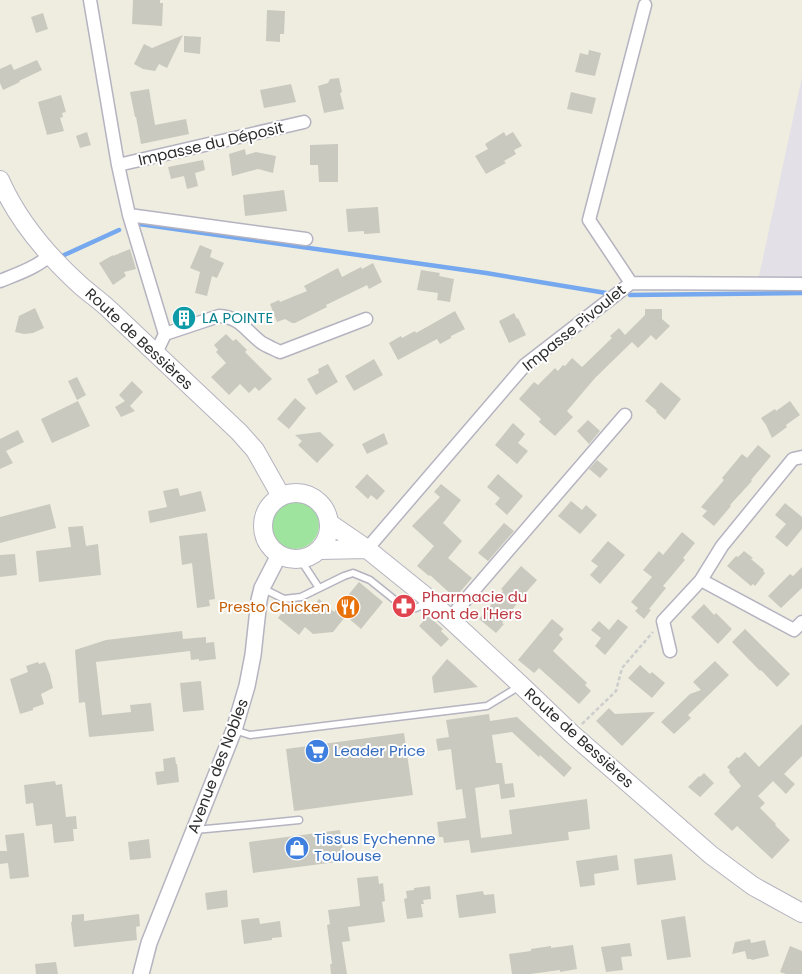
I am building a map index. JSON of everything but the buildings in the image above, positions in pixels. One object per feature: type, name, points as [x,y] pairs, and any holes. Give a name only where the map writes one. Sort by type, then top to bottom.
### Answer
[{"type":"main road","name":"Route de Bessières","points":[[0,180],[23,223],[50,255],[239,432],[255,450],[281,496]]},
{"type":"main road","points":[[292,493],[302,493],[312,497],[324,508],[329,523],[325,542],[319,550],[310,556],[300,559],[290,559],[279,555],[271,549],[263,530],[263,520],[273,502],[281,496],[292,493]]},
{"type":"main road","name":"Route de Bessières","points":[[329,523],[367,549],[424,595],[572,734],[711,855],[753,886],[802,913]]},
{"type":"main road","points":[[319,550],[367,549]]},
{"type":"street","name":"Impasse du Déposit","points":[[90,0],[118,165],[129,215],[165,334]]},
{"type":"street","points":[[631,283],[588,220],[645,5]]},
{"type":"street","name":"Impasse du Déposit","points":[[118,165],[304,122]]},
{"type":"street","points":[[129,215],[306,239]]},
{"type":"street","points":[[0,281],[44,261],[50,255]]},
{"type":"street","name":"Impasse Pivoulet","points":[[367,549],[525,365],[631,283],[802,284]]},
{"type":"street","points":[[156,353],[165,334],[219,316],[228,316],[236,319],[263,344],[280,352],[366,319]]},
{"type":"street","points":[[450,620],[624,415]]},
{"type":"street","points":[[670,651],[663,621],[701,580],[722,546],[787,466],[793,459],[802,457]]},
{"type":"street","name":"Avenue des Nobles","points":[[141,974],[149,943],[234,730],[254,655],[259,600],[262,588],[279,555]]},
{"type":"street","points":[[701,580],[794,630],[802,622]]},
{"type":"lane","points":[[300,559],[319,588]]},
{"type":"lane","points":[[262,588],[284,599],[301,597],[352,573],[370,580],[406,609],[416,608],[430,601]]},
{"type":"lane","points":[[234,730],[250,736],[487,706],[521,685]]},
{"type":"lane","points":[[194,830],[299,820]]},
{"type":"path","points":[[572,734],[616,691],[622,668],[663,621]]},
{"type":"shaded area","points":[[802,77],[802,287],[756,290]]},
{"type":"green space","points":[[290,501],[300,501],[312,508],[319,520],[319,530],[312,542],[300,549],[290,549],[282,545],[275,538],[271,530],[271,520],[275,512],[282,505]]},
{"type":"waterway","points":[[139,224],[486,273],[606,293]]},
{"type":"waterway","points":[[62,256],[119,230]]},
{"type":"waterway","points":[[630,295],[802,293]]},
{"type":"place","name":"LA POINTE","points":[[184,318]]},
{"type":"place","name":"Pharmacie du Pont de l'Hers","points":[[404,606]]},
{"type":"place","name":"Presto Chicken","points":[[348,607]]},
{"type":"place","name":"Leader Price","points":[[317,751]]},
{"type":"place","name":"Tissus Eychenne Toulouse","points":[[297,848]]}]
